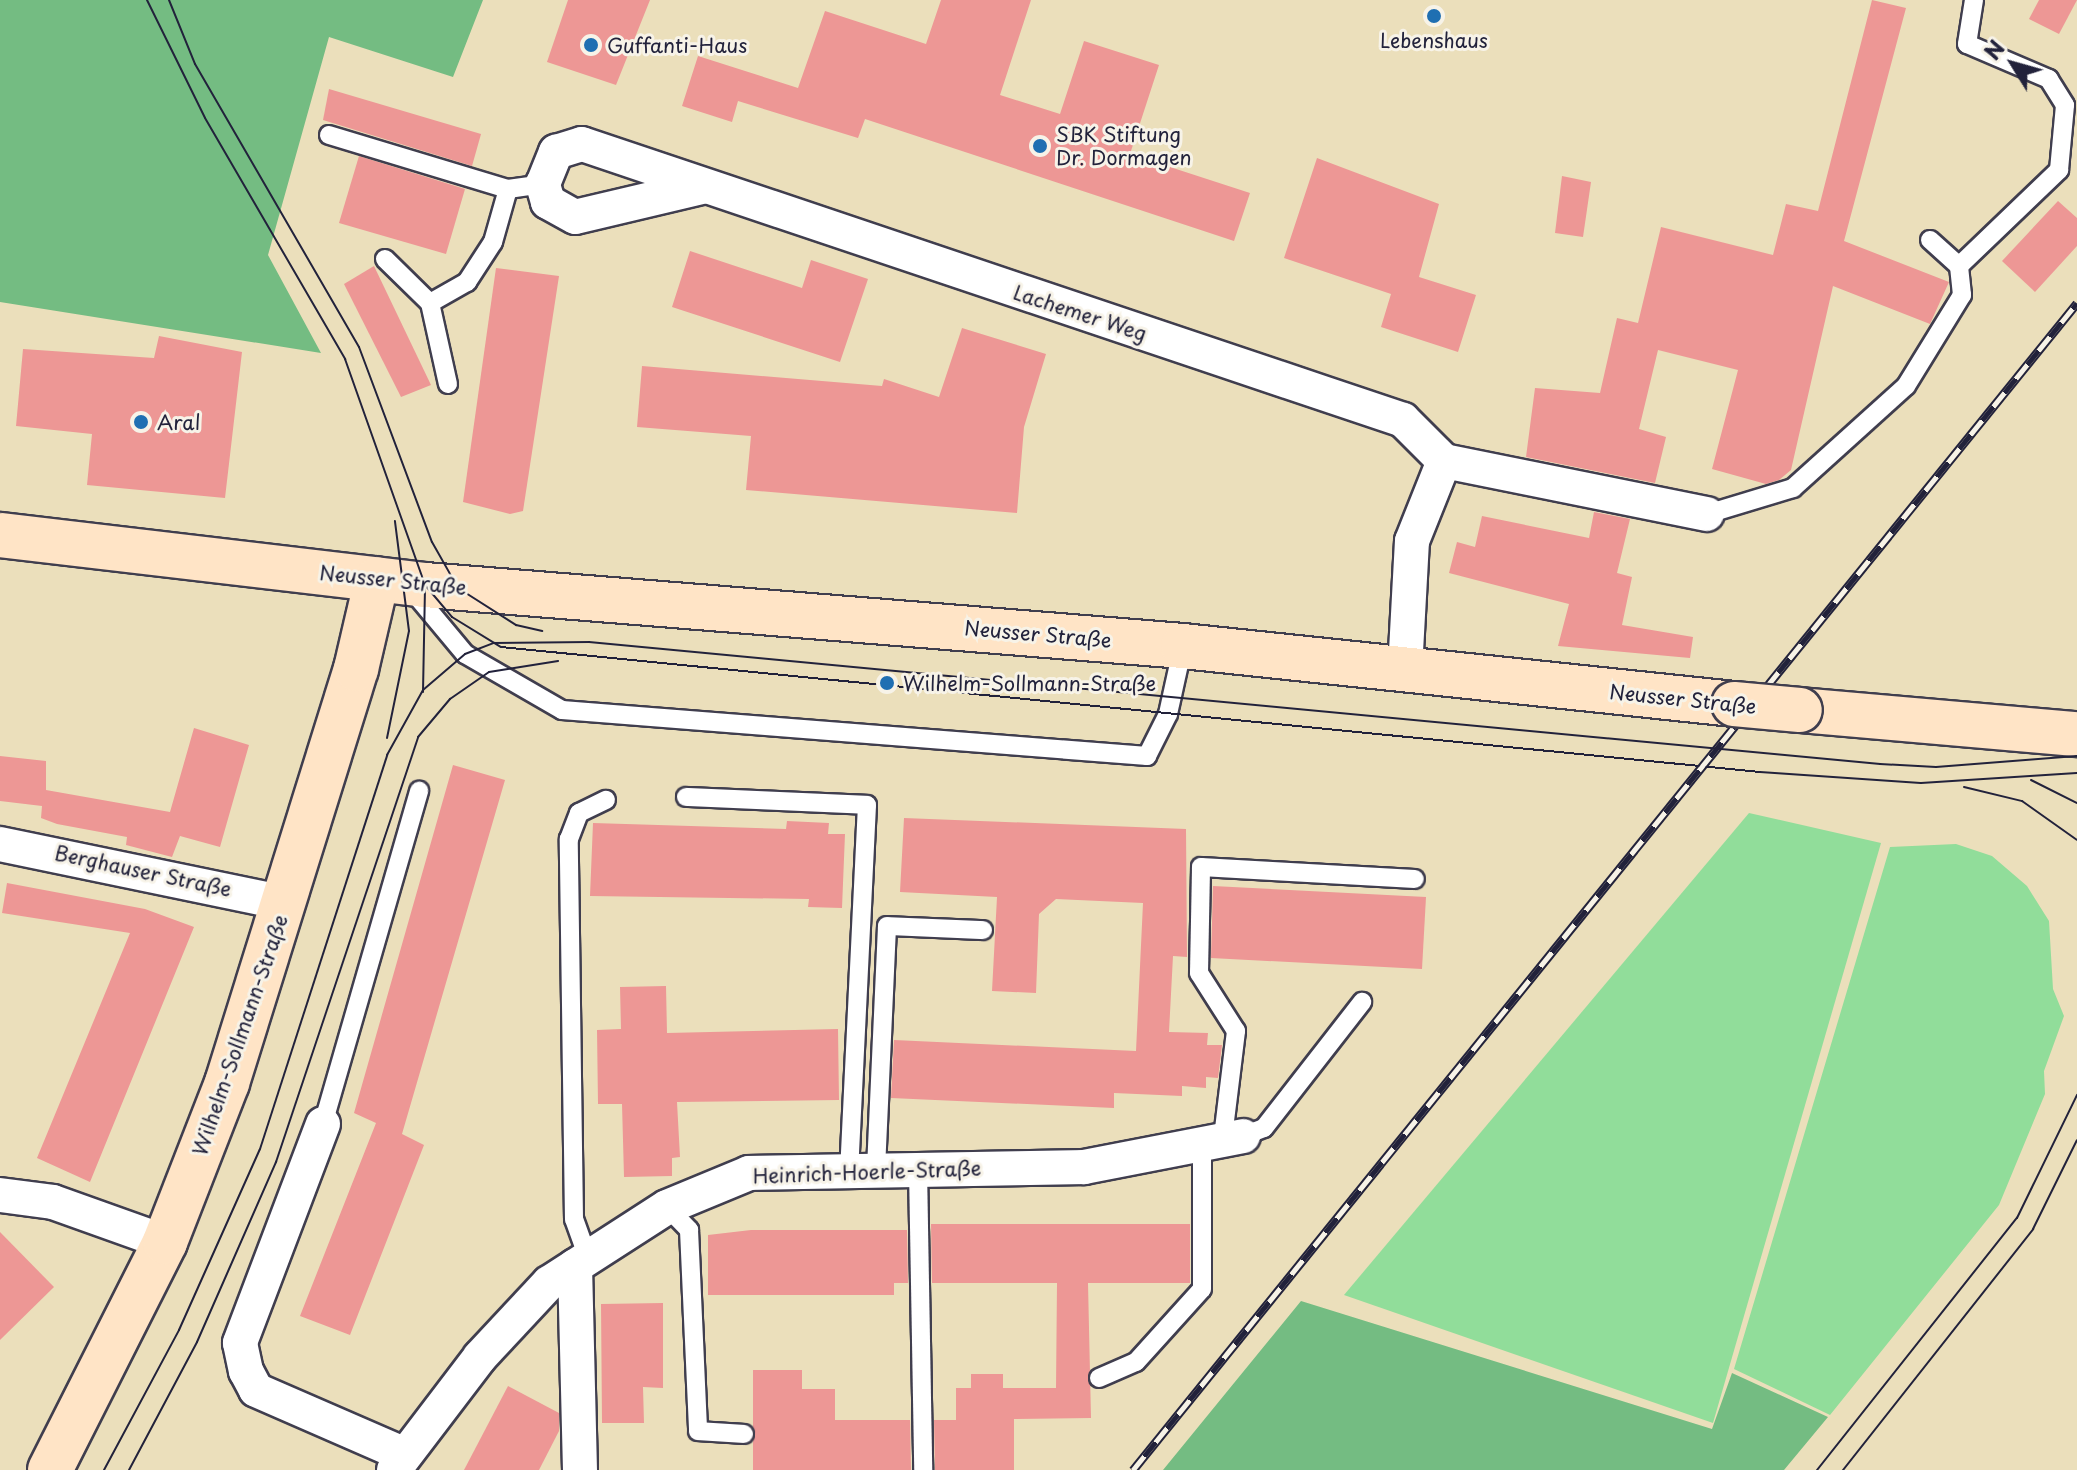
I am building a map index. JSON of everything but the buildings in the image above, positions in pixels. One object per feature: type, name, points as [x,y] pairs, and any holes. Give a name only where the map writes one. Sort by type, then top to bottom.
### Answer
[{"type":"main road","name":"Neusser Straße","points":[[0,535],[391,581],[1183,646],[1734,704],[2077,734]]},
{"type":"main road","name":"Wilhelm-Sollmann-Straße","points":[[50,1470],[165,1242],[284,903],[391,581]]},
{"type":"street","name":"Lachemer Weg","points":[[543,184],[556,152],[582,144],[702,187],[1403,420],[1444,461]]},
{"type":"street","points":[[543,184],[548,202],[575,217],[702,187]]},
{"type":"street","points":[[1405,670],[1412,541],[1444,461],[1707,514]]},
{"type":"street","name":"Berghauser Straße","points":[[0,844],[284,903]]},
{"type":"street","name":"Heinrich-Hoerle-Straße","points":[[323,1124],[244,1330],[246,1371],[256,1390],[399,1462],[480,1357],[549,1283],[667,1207],[749,1173],[1084,1167],[1223,1138]]},
{"type":"street","points":[[1,1196],[53,1202],[165,1242]]},
{"type":"street","points":[[580,1470],[582,1262]]},
{"type":"lane","points":[[1959,266],[2059,170],[2065,105],[2049,79],[1967,44],[1974,0]]},
{"type":"lane","points":[[329,135],[508,189],[543,184]]},
{"type":"lane","points":[[430,303],[467,282],[493,242],[508,189]]},
{"type":"lane","points":[[1707,514],[1793,488],[1906,386],[1962,295],[1959,266],[1930,240]]},
{"type":"lane","points":[[385,259],[430,303],[448,384]]},
{"type":"lane","points":[[391,581],[465,654],[509,685],[562,710],[1147,756],[1168,714],[1183,646]]},
{"type":"lane","name":"Heinrich-Hoerle-Straße","points":[[323,1124],[419,791]]},
{"type":"lane","points":[[686,797],[867,805],[862,1170]]},
{"type":"lane","points":[[582,1262],[574,1219],[569,839],[579,813],[606,800]]},
{"type":"lane","points":[[1099,1378],[1136,1362],[1202,1289],[1236,1031],[1199,973],[1201,867],[1415,879]]},
{"type":"lane","points":[[862,1170],[887,926],[983,930]]},
{"type":"lane","points":[[1223,1138],[1264,1128],[1362,1002]]},
{"type":"lane","points":[[918,1169],[923,1470]]},
{"type":"lane","points":[[667,1207],[689,1230],[698,1431],[744,1434]]},
{"type":"green space","points":[[0,0],[483,0],[453,77],[329,37],[268,255],[321,353],[0,302]]},
{"type":"green space","points":[[1749,813],[1881,843],[1713,1423],[1344,1295]]},
{"type":"green space","points":[[1956,844],[1992,856],[2027,886],[2049,921],[2053,989],[2064,1016],[2044,1071],[2045,1094],[1999,1205],[1830,1415],[1734,1369],[1890,847]]},
{"type":"green space","points":[[1301,1301],[1712,1429],[1732,1373],[1828,1417],[1784,1470],[1163,1470]]},
{"type":"tram line","points":[[147,0],[205,118],[345,359],[425,585],[452,617],[501,647],[1760,772],[1921,783],[2077,773]]},
{"type":"tram line","points":[[169,0],[195,64],[359,347],[432,542],[458,588],[516,625],[542,631]]},
{"type":"tram line","points":[[387,738],[409,631],[395,521]]},
{"type":"tram line","points":[[423,692],[425,585]]},
{"type":"tram line","points":[[104,1470],[179,1330],[260,1149],[387,755],[423,690],[465,654],[494,643],[589,642],[1880,764],[1936,767],[2077,756]]},
{"type":"tram line","points":[[129,1470],[197,1342],[276,1162],[418,737],[450,699],[489,672],[558,661]]},
{"type":"tram line","points":[[2031,780],[2077,803]]},
{"type":"tram line","points":[[1964,787],[2022,801],[2077,840]]},
{"type":"tram line","points":[[1817,1470],[2017,1218],[2077,1095]]},
{"type":"tram line","points":[[1843,1470],[2033,1229],[2077,1140]]},
{"type":"railway","points":[[1133,1470],[2077,303]]},
{"type":"place","name":"Lebenshaus","points":[[1434,16]]},
{"type":"place","name":"Guffanti-Haus","points":[[591,45]]},
{"type":"place","name":"SBK Stiftung Dr. Dormagen","points":[[1040,146]]},
{"type":"place","name":"Aral","points":[[141,422]]},
{"type":"place","name":"Wilhelm-Sollmann-Straße","points":[[887,683]]}]
